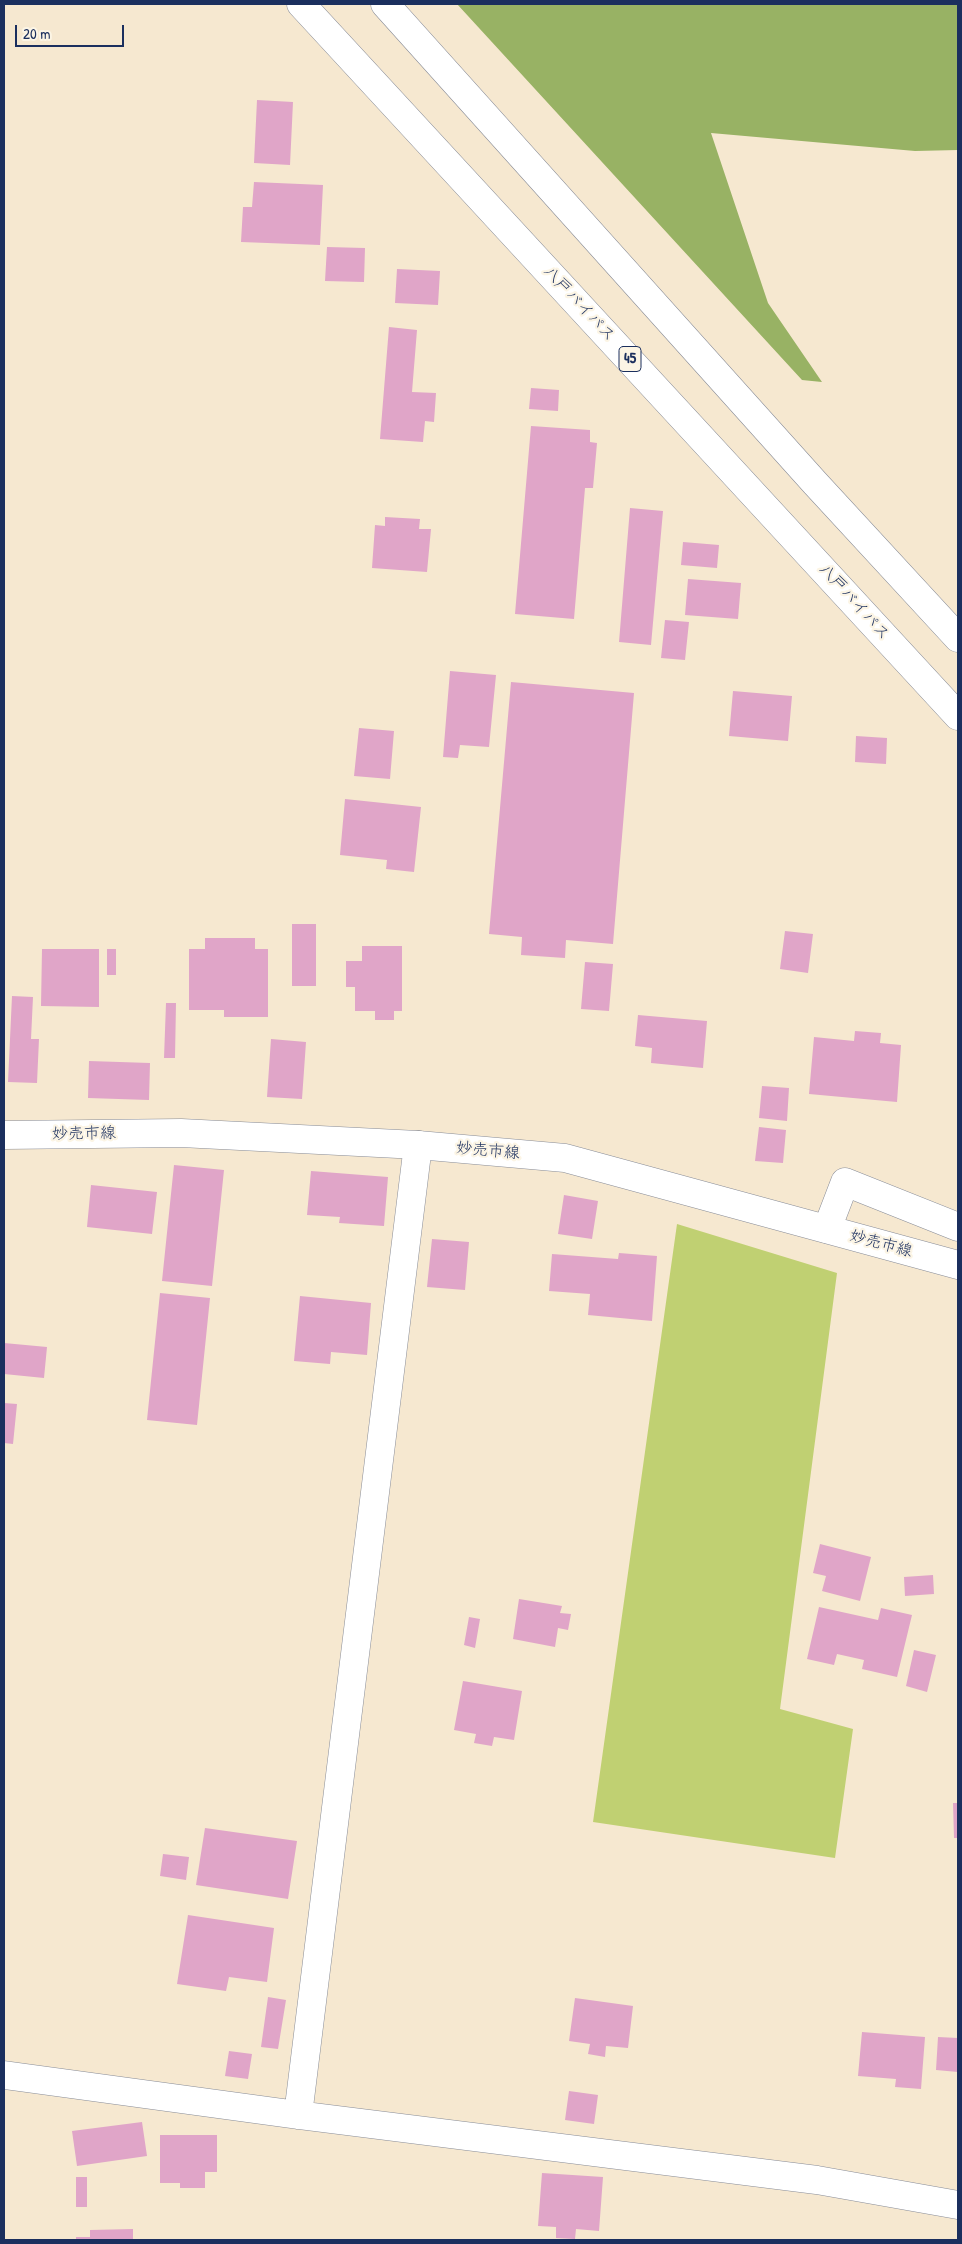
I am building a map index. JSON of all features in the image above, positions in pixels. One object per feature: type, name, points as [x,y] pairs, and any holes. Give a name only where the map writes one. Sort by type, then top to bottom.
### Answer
[{"type":"main road","name":"八戸バイパス","points":[[301,4],[958,716]]},
{"type":"main road","points":[[385,4],[815,483],[958,638]]},
{"type":"main road","name":"妙売市線","points":[[4,1136],[181,1133],[418,1145],[565,1158],[958,1265]]},
{"type":"main road","points":[[298,2115],[418,1145]]},
{"type":"main road","points":[[827,1229],[845,1182],[958,1227]]},
{"type":"main road","points":[[4,2075],[298,2115],[817,2180],[958,2205]]},
{"type":"green space","points":[[457,4],[958,4],[958,150],[915,151],[711,133],[768,303],[822,382],[802,380]]},
{"type":"green space","points":[[677,1224],[837,1273],[780,1709],[853,1729],[835,1858],[593,1822]]},
{"type":"building","points":[[257,100],[293,102],[290,165],[254,163]]},
{"type":"building","points":[[254,182],[323,185],[320,245],[241,242],[243,207],[252,207]]},
{"type":"building","points":[[327,247],[365,248],[364,282],[325,281]]},
{"type":"building","points":[[397,269],[440,271],[438,305],[395,303]]},
{"type":"building","points":[[389,327],[417,330],[412,392],[436,393],[434,422],[425,421],[423,442],[380,439]]},
{"type":"building","points":[[531,388],[559,390],[558,411],[529,409]]},
{"type":"building","points":[[531,426],[590,430],[590,442],[597,443],[593,488],[585,488],[574,619],[515,614]]},
{"type":"building","points":[[630,508],[663,511],[651,645],[619,642]]},
{"type":"building","points":[[385,517],[420,519],[419,529],[431,529],[427,572],[372,568],[375,525],[385,526]]},
{"type":"building","points":[[683,542],[719,545],[717,568],[681,565]]},
{"type":"building","points":[[688,579],[741,583],[738,619],[685,615]]},
{"type":"building","points":[[665,620],[689,622],[685,660],[661,658]]},
{"type":"building","points":[[450,671],[496,675],[489,747],[460,745],[458,758],[443,757]]},
{"type":"building","points":[[511,682],[634,693],[613,944],[566,940],[565,958],[521,955],[522,937],[489,934]]},
{"type":"building","points":[[733,691],[792,696],[788,741],[729,736]]},
{"type":"building","points":[[359,728],[394,731],[390,779],[354,776]]},
{"type":"building","points":[[856,736],[887,738],[886,764],[855,762]]},
{"type":"building","points":[[345,799],[421,807],[414,872],[386,869],[387,860],[340,855]]},
{"type":"building","points":[[292,924],[316,924],[316,986],[292,986]]},
{"type":"building","points":[[785,931],[813,934],[808,973],[780,969]]},
{"type":"building","points":[[205,938],[255,938],[255,949],[268,949],[268,1017],[224,1017],[224,1010],[189,1010],[189,949],[205,949]]},
{"type":"building","points":[[362,946],[402,946],[402,1011],[394,1011],[394,1020],[375,1020],[375,1011],[355,1011],[355,987],[346,987],[346,961],[362,961]]},
{"type":"building","points":[[42,949],[99,949],[99,1007],[41,1006]]},
{"type":"building","points":[[107,949],[116,949],[116,975],[107,975]]},
{"type":"building","points":[[585,962],[613,964],[609,1011],[581,1009]]},
{"type":"building","points":[[12,996],[33,997],[31,1039],[39,1039],[37,1083],[8,1082]]},
{"type":"building","points":[[166,1003],[176,1003],[175,1058],[164,1058]]},
{"type":"building","points":[[638,1015],[707,1021],[703,1068],[651,1063],[652,1048],[635,1046]]},
{"type":"building","points":[[855,1031],[881,1033],[880,1043],[901,1045],[897,1102],[809,1094],[814,1037],[854,1041]]},
{"type":"building","points":[[271,1039],[306,1042],[302,1099],[267,1097]]},
{"type":"building","points":[[89,1061],[150,1063],[149,1100],[88,1098]]},
{"type":"building","points":[[762,1086],[789,1088],[787,1121],[759,1118]]},
{"type":"building","points":[[759,1127],[786,1130],[783,1163],[755,1161]]},
{"type":"building","points":[[174,1165],[224,1170],[212,1286],[162,1281]]},
{"type":"building","points":[[311,1171],[388,1177],[384,1226],[339,1223],[340,1217],[307,1215]]},
{"type":"building","points":[[91,1185],[157,1192],[152,1234],[87,1227]]},
{"type":"building","points":[[564,1195],[598,1201],[592,1239],[558,1234]]},
{"type":"building","points":[[432,1239],[469,1242],[465,1290],[427,1287]]},
{"type":"building","points":[[619,1253],[657,1256],[652,1321],[588,1315],[590,1294],[549,1291],[552,1254],[618,1259]]},
{"type":"building","points":[[160,1293],[210,1298],[197,1425],[147,1420]]},
{"type":"building","points":[[300,1296],[371,1303],[367,1355],[331,1352],[330,1364],[294,1361]]},
{"type":"building","points":[[4,1343],[47,1347],[44,1378],[4,1374]]},
{"type":"building","points":[[4,1403],[17,1404],[13,1444],[4,1443]]},
{"type":"building","points":[[820,1544],[871,1557],[860,1601],[822,1591],[826,1576],[813,1573]]},
{"type":"building","points":[[933,1575],[934,1594],[905,1596],[904,1577]]},
{"type":"building","points":[[519,1599],[562,1606],[560,1613],[571,1614],[568,1630],[558,1628],[555,1647],[513,1639]]},
{"type":"building","points":[[819,1607],[878,1620],[881,1608],[912,1615],[897,1677],[862,1669],[864,1660],[837,1654],[834,1665],[807,1659]]},
{"type":"building","points":[[469,1617],[480,1619],[475,1648],[464,1645]]},
{"type":"building","points":[[914,1650],[936,1655],[927,1692],[906,1686]]},
{"type":"building","points":[[463,1681],[522,1691],[514,1740],[494,1737],[492,1746],[474,1743],[476,1734],[454,1730]]},
{"type":"building","points":[[953,1803],[958,1803],[958,1838],[954,1838]]},
{"type":"building","points":[[205,1828],[297,1841],[288,1899],[196,1885]]},
{"type":"building","points":[[163,1854],[189,1857],[186,1880],[160,1876]]},
{"type":"building","points":[[188,1915],[274,1928],[267,1982],[229,1977],[226,1991],[177,1984]]},
{"type":"building","points":[[268,1997],[286,2000],[278,2049],[261,2047]]},
{"type":"building","points":[[575,1998],[633,2006],[628,2048],[606,2046],[605,2057],[588,2054],[590,2044],[569,2041]]},
{"type":"building","points":[[862,2032],[925,2037],[921,2089],[895,2087],[896,2079],[858,2076]]},
{"type":"building","points":[[938,2037],[958,2038],[958,2072],[936,2070]]},
{"type":"building","points":[[229,2051],[252,2054],[248,2079],[225,2076]]},
{"type":"building","points":[[569,2091],[598,2095],[594,2124],[565,2120]]},
{"type":"building","points":[[142,2122],[147,2156],[77,2166],[72,2131]]},
{"type":"building","points":[[160,2135],[217,2135],[217,2172],[205,2172],[205,2188],[180,2188],[180,2183],[160,2183]]},
{"type":"building","points":[[542,2173],[603,2177],[599,2231],[576,2229],[575,2239],[556,2238],[556,2227],[538,2226]]},
{"type":"building","points":[[76,2177],[87,2177],[87,2207],[76,2207]]},
{"type":"building","points":[[133,2229],[133,2240],[76,2240],[76,2237],[90,2237],[90,2230]]}]
